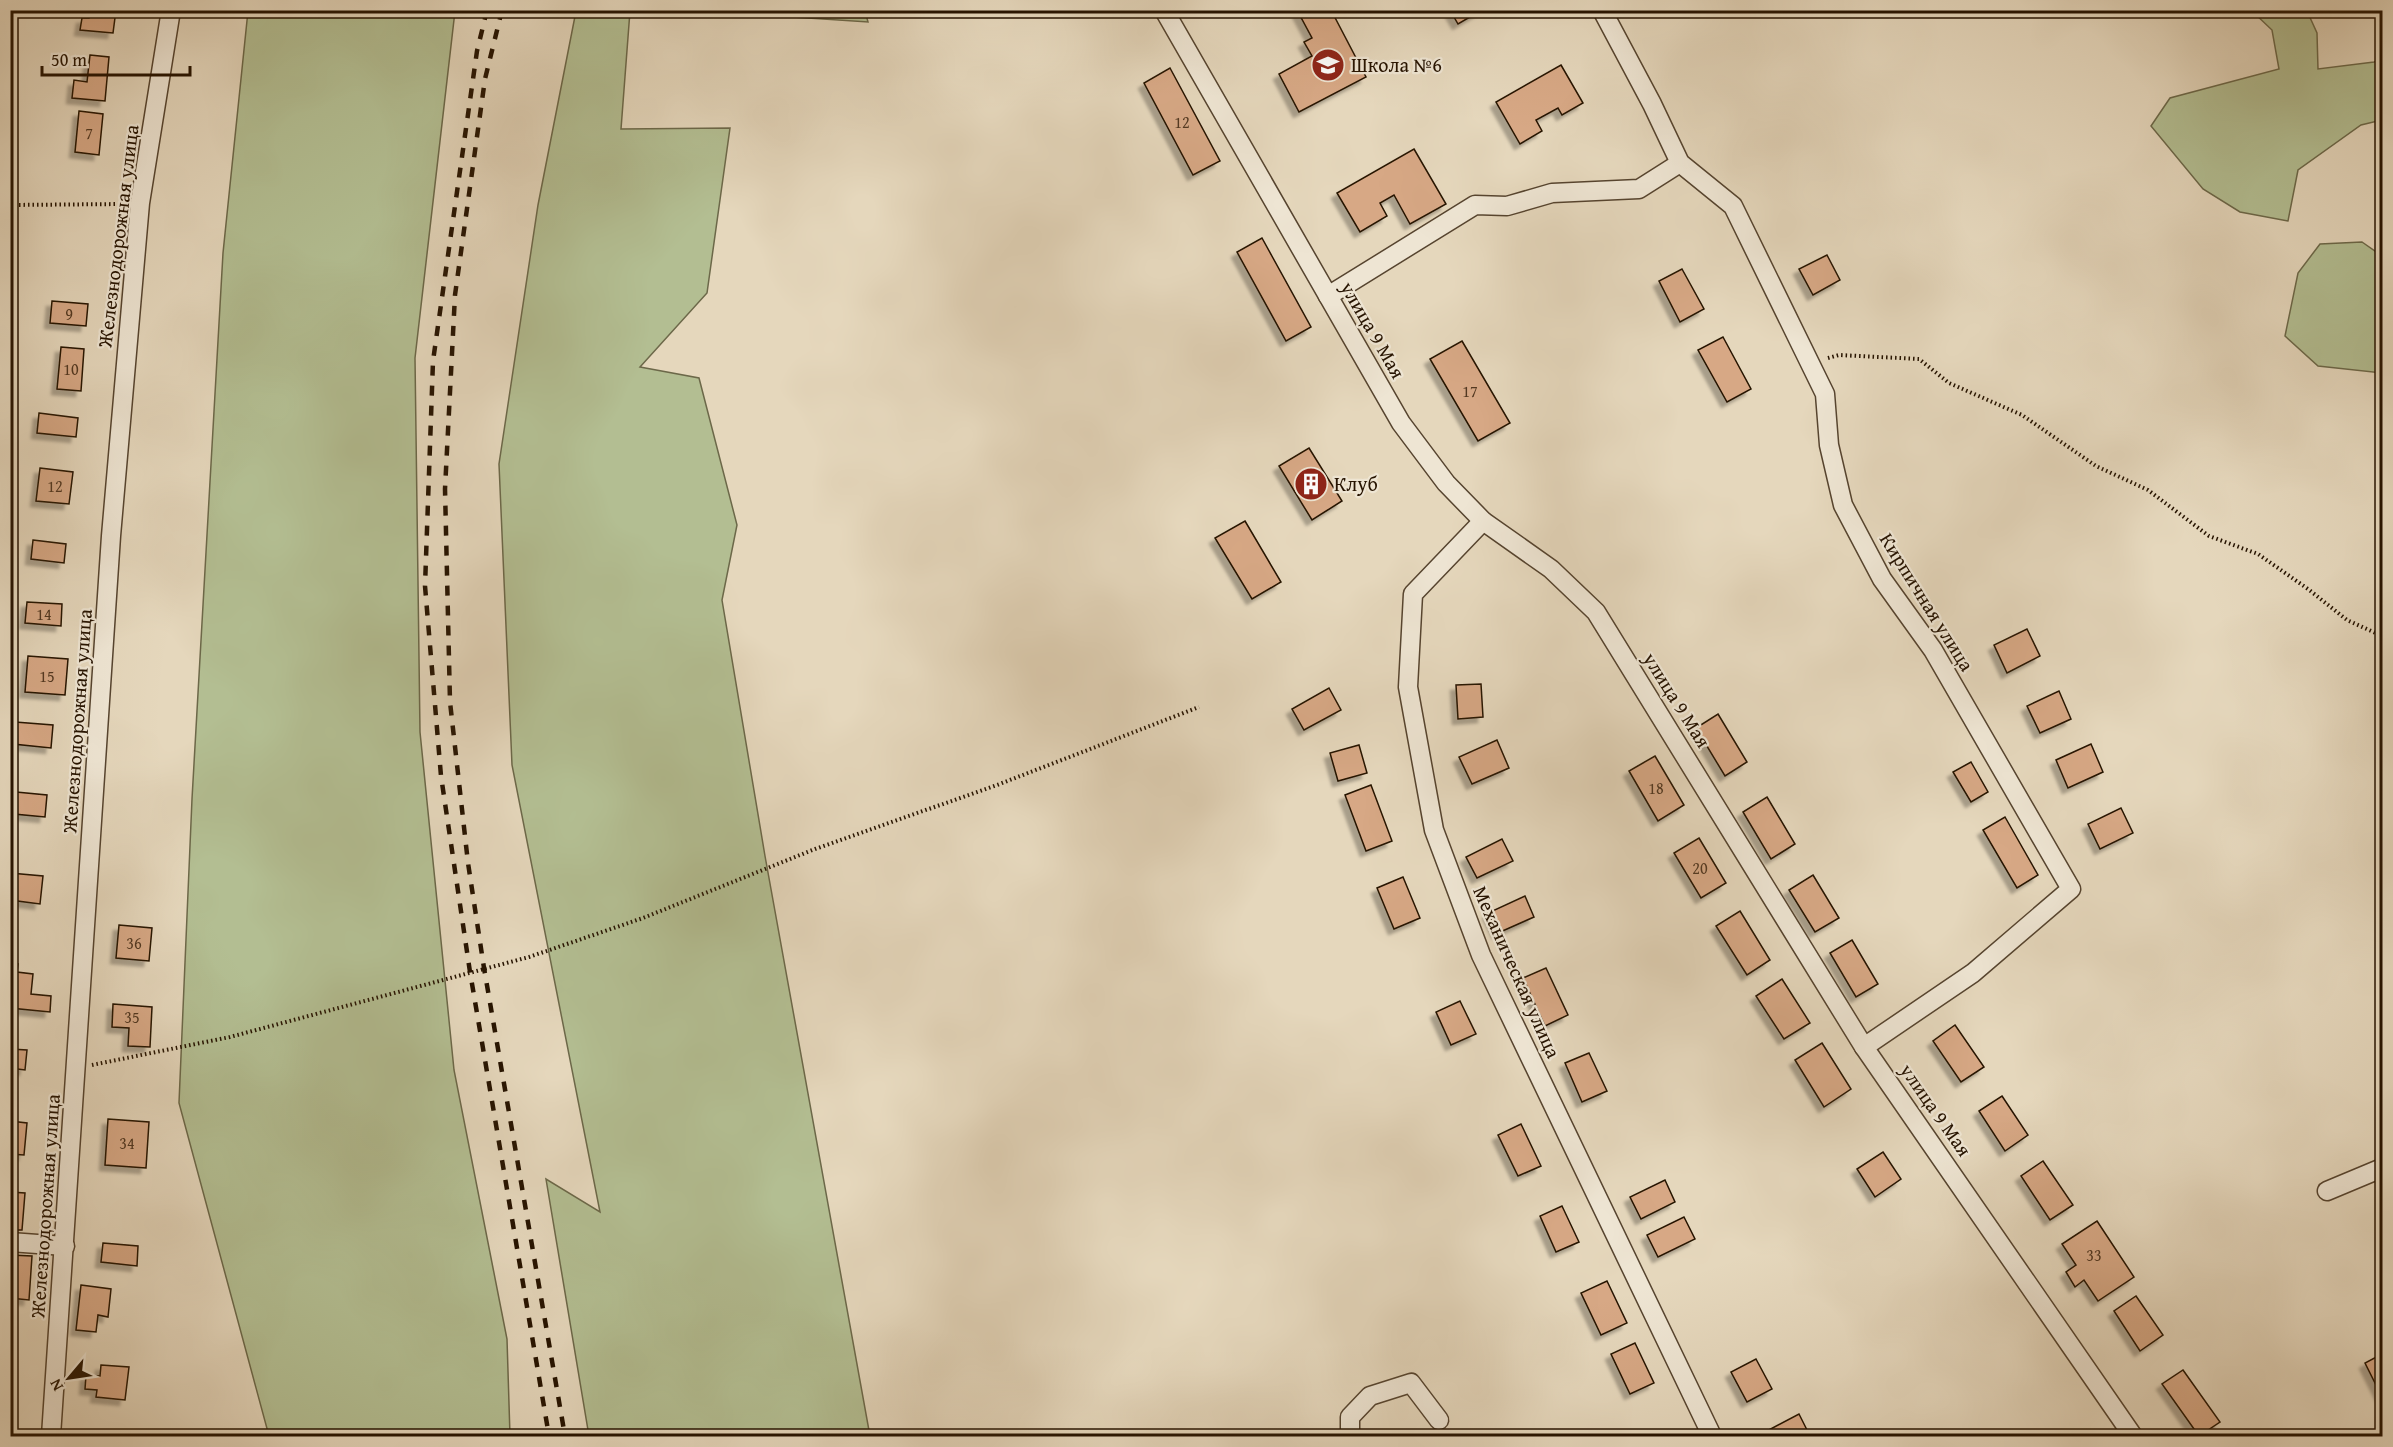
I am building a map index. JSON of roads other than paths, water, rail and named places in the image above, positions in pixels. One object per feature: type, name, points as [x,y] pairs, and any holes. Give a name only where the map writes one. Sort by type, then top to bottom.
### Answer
[{"type":"street","name":"Железнодорожная улица","points":[[51,1437],[111,536],[140,203],[171,10]]},
{"type":"street","name":"улица 9 Мая","points":[[1164,10],[1401,423],[1446,483],[1484,521],[1551,569],[1596,612],[1864,1047],[2133,1437]]},
{"type":"street","name":"Кирпичная улица","points":[[1602,10],[1652,104],[1680,163],[1733,206],[1825,394],[1829,445],[1843,505],[1882,579],[1933,650],[2071,890],[1973,973],[1864,1047]]},
{"type":"street","points":[[1328,296],[1475,205],[1507,206],[1552,193],[1639,189],[1680,163]]},
{"type":"street","name":"Механическая улица","points":[[1484,521],[1413,594],[1408,687],[1434,830],[1481,955],[1712,1437]]},
{"type":"street","points":[[2327,1191],[2382,1168]]},
{"type":"street","points":[[10,1242],[65,1246]]},
{"type":"street","points":[[1350,1437],[1350,1417],[1370,1396],[1411,1383],[1439,1420]]},
{"type":"railway","points":[[487,10],[477,51],[433,361],[425,586],[441,776],[470,972],[549,1436]]},
{"type":"railway","points":[[502,10],[485,79],[455,295],[445,489],[450,702],[468,863],[484,968],[565,1436]]},
{"type":"place","name":"Школа №6","points":[[1328,65]]},
{"type":"place","name":"Клуб","points":[[1311,484]]}]
